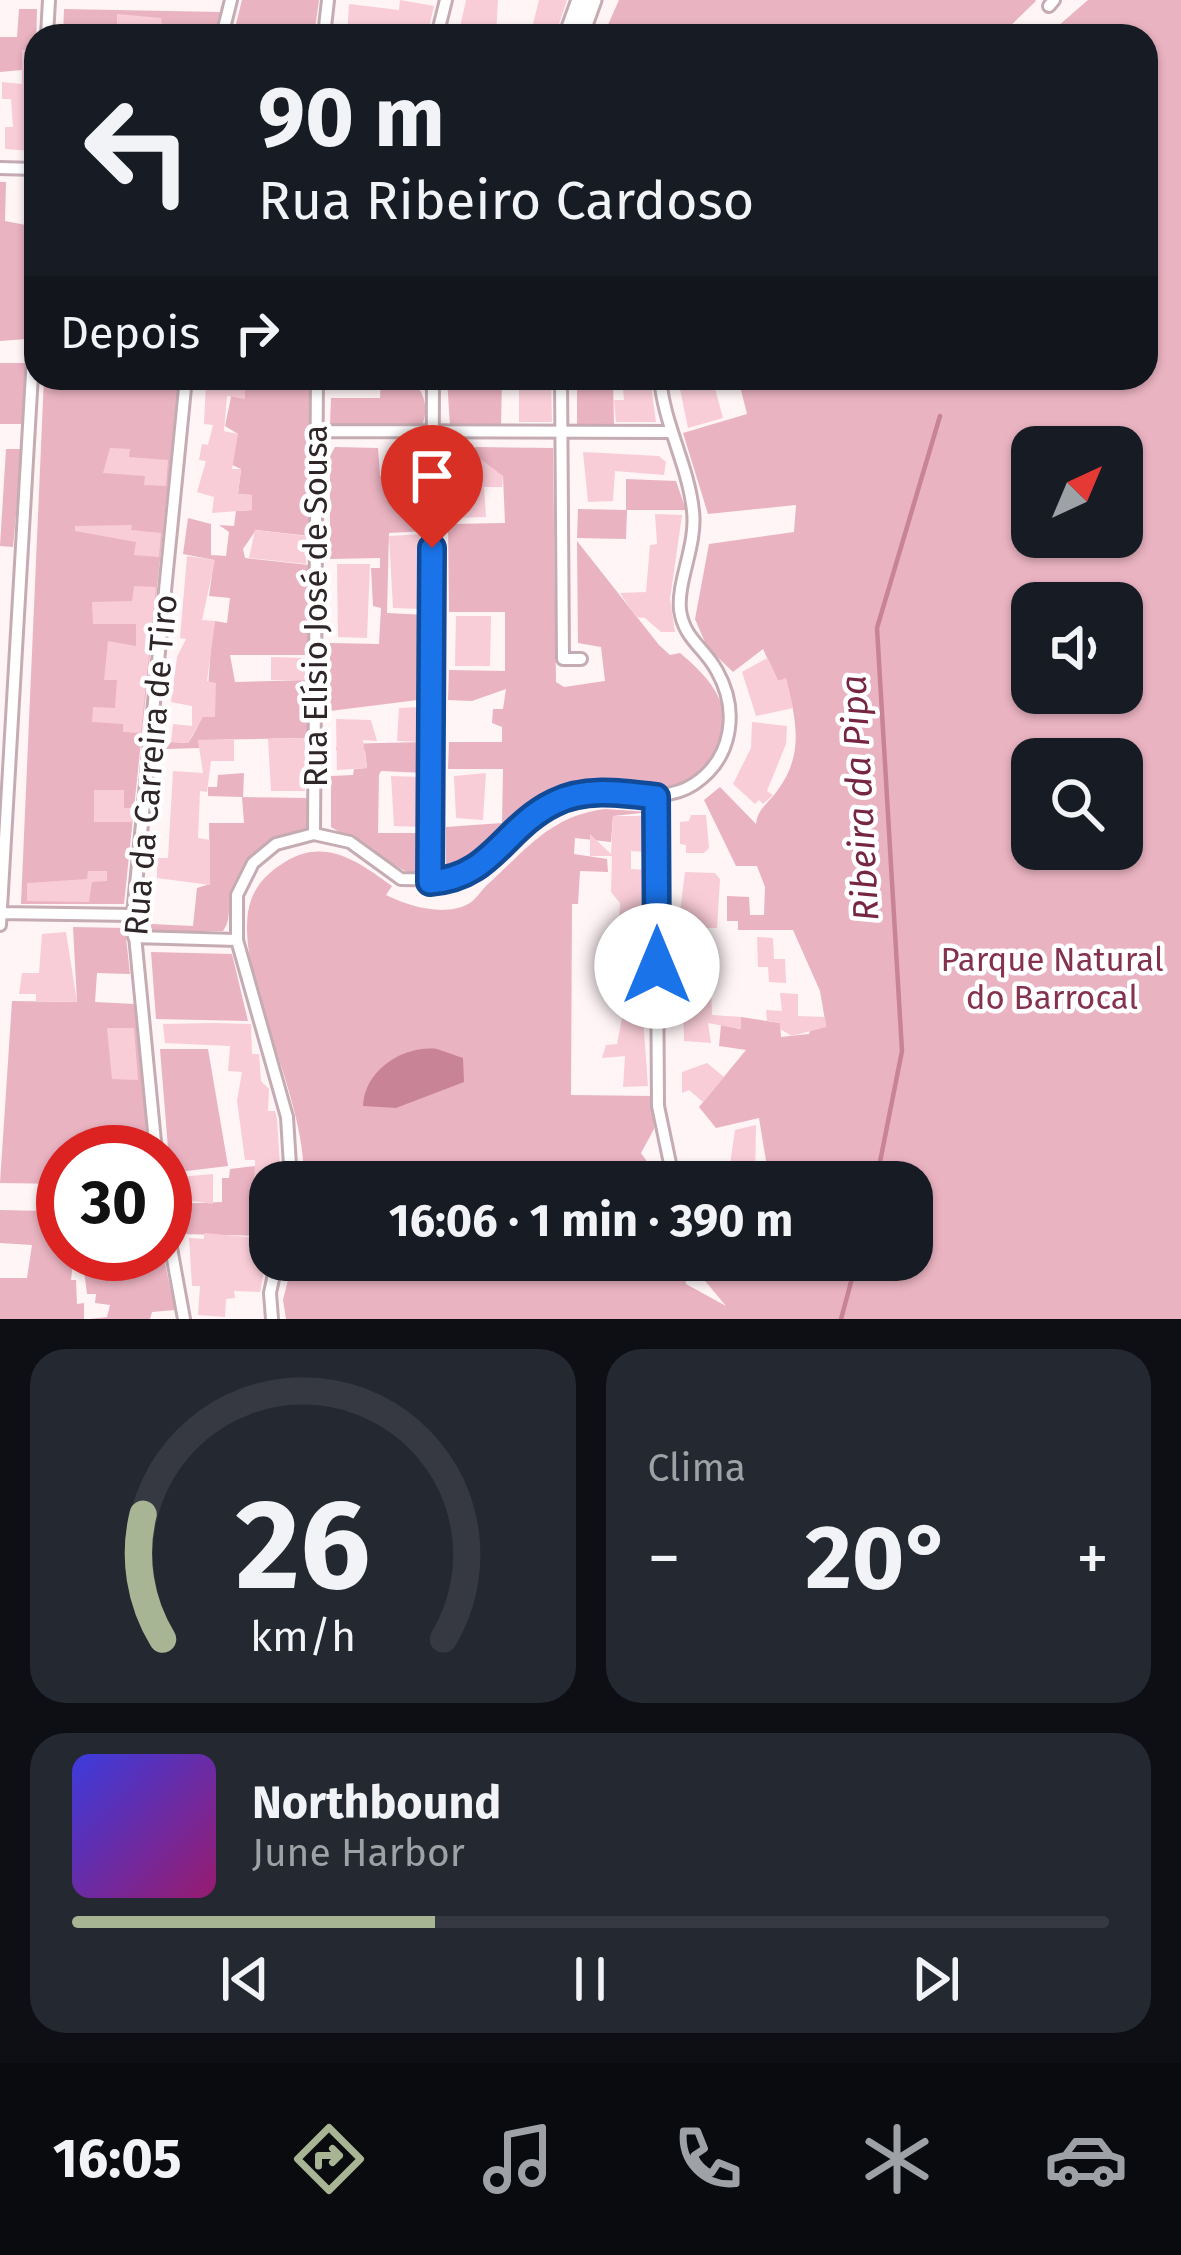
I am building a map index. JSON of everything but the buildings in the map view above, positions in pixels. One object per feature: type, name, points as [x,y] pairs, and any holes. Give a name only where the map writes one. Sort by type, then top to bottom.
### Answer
[{"type":"street","points":[[0,925],[31,390]]},
{"type":"street","name":"Rua da Carreira de Tiro","points":[[153,1125],[133,915],[185,390]]},
{"type":"street","name":"Rua Elísio José de Sousa","points":[[314,834],[317,390]]},
{"type":"street","points":[[430,882],[433,390]]},
{"type":"street","points":[[561,390],[563,659],[581,659]]},
{"type":"street","points":[[290,1161],[287,1117],[237,940],[237,895],[253,863],[276,844],[314,834],[350,842],[401,879],[460,880],[556,801],[607,791],[656,797],[691,787],[715,765],[730,734],[730,698],[715,667],[685,635],[679,604],[691,562],[694,516],[688,478],[668,432],[662,390]]},
{"type":"street","points":[[317,431],[668,432]]},
{"type":"street","points":[[656,797],[658,1106],[669,1161]]},
{"type":"street","points":[[0,914],[133,915]]},
{"type":"street","points":[[134,937],[237,940]]},
{"type":"street","points":[[177,1281],[184,1319]]},
{"type":"street","points":[[272,1319],[273,1281]]},
{"type":"green space","points":[[242,0],[319,0],[316,24],[236,24]]},
{"type":"green space","points":[[619,0],[1036,1],[1012,24],[608,24]]},
{"type":"green space","name":"Parque Natural do Barrocal","points":[[1088,0],[1181,0],[1181,1319],[286,1319],[283,1300],[288,1281],[686,1281],[726,1306],[705,1281],[933,1281],[933,1161],[766,1161],[759,1118],[716,1128],[699,1107],[746,1050],[719,1046],[721,1025],[740,1029],[741,1017],[780,1023],[781,1037],[809,1034],[811,1027],[826,1026],[820,991],[793,930],[738,930],[738,921],[727,921],[727,896],[749,897],[750,915],[764,915],[765,887],[757,866],[736,866],[704,800],[720,787],[756,824],[792,764],[795,723],[786,679],[778,681],[763,649],[733,672],[707,647],[695,619],[709,544],[794,532],[796,505],[708,514],[683,433],[747,414],[741,390],[1158,390],[1158,24],[1060,24]]},
{"type":"green space","points":[[19,9],[37,9],[37,24],[24,24],[22,70],[0,72],[0,37],[17,37]]},
{"type":"green space","points":[[64,9],[220,12],[218,24],[63,24]]},
{"type":"green space","points":[[0,182],[6,182],[5,221],[24,225],[24,339],[0,341]]},
{"type":"green space","points":[[0,363],[24,363],[23,424],[0,424]]},
{"type":"green space","points":[[43,390],[178,390],[124,904],[21,904]]},
{"type":"green space","points":[[237,390],[310,390],[309,536],[256,530],[243,549],[245,558],[309,565],[310,655],[230,655],[235,682],[307,680],[307,738],[199,740],[199,748],[166,749],[171,742],[188,743],[203,714],[215,621],[227,623],[230,598],[209,596],[214,560],[183,554],[188,518],[211,524],[211,555],[226,556],[229,532],[219,525],[234,526],[236,511],[252,510],[251,495],[238,494],[241,469],[228,463],[238,434],[225,426]]},
{"type":"green space","points":[[380,390],[420,390],[425,412],[422,426],[330,426],[331,398],[380,398]]},
{"type":"green space","points":[[448,390],[502,390],[501,427],[450,426]]},
{"type":"green space","points":[[577,390],[613,390],[614,426],[577,427]]},
{"type":"green space","points":[[335,447],[378,448],[380,476],[425,477],[427,531],[389,533],[387,613],[426,615],[426,699],[330,711],[330,643],[379,644],[381,608],[373,606],[371,568],[380,568],[380,558],[330,559],[330,456]]},
{"type":"green space","points":[[475,447],[553,448],[556,682],[564,687],[605,681],[601,647],[578,643],[577,541],[659,645],[670,655],[680,653],[708,680],[720,701],[724,726],[711,763],[695,778],[675,785],[605,786],[560,793],[520,819],[460,874],[446,870],[446,827],[502,823],[503,769],[448,769],[449,742],[502,742],[502,727],[492,723],[493,709],[503,709],[506,689],[472,701],[448,700],[449,670],[505,671],[505,612],[449,612],[448,524],[505,523],[503,476],[474,460]]},
{"type":"green space","points":[[6,449],[22,449],[13,547],[0,546]]},
{"type":"green space","points":[[626,479],[676,481],[686,510],[627,510],[626,539],[577,538],[578,509],[626,510]]},
{"type":"green space","points":[[426,742],[425,773],[381,771],[379,775],[378,833],[425,833],[423,869],[415,877],[331,827],[331,776],[353,775],[354,769],[367,768],[365,751],[336,750],[337,744]]},
{"type":"green space","points":[[244,773],[243,797],[309,798],[307,828],[270,844],[244,867],[231,894],[223,931],[151,931],[151,924],[193,926],[197,888],[210,884],[209,823],[244,823],[242,797],[208,796],[208,787],[217,787],[218,775]]},
{"type":"green space","points":[[605,809],[651,812],[613,816],[611,842],[575,838],[574,854],[607,859],[608,872],[580,871],[578,904],[572,904],[571,1095],[653,1096],[654,1129],[641,1153],[647,1161],[303,1161],[295,1113],[262,1006],[248,941],[248,912],[260,883],[300,855],[328,852],[354,861],[392,886],[386,895],[395,899],[426,908],[458,908],[474,900],[554,827]]},
{"type":"green space","points":[[73,927],[125,928],[130,974],[97,973],[95,1002],[134,1004],[147,1125],[36,1125],[36,1184],[0,1183],[12,1001],[77,1002]]},
{"type":"green space","points":[[151,952],[232,954],[248,1021],[156,1019]]},
{"type":"green space","points":[[160,1049],[208,1049],[228,1166],[192,1170],[192,1125],[166,1125]]},
{"type":"green space","points":[[249,1167],[249,1236],[192,1234],[192,1203],[222,1202],[222,1178],[229,1178],[230,1169]]},
{"type":"green space","points":[[0,1210],[36,1211],[36,1281],[76,1281],[77,1304],[84,1303],[84,1319],[0,1319],[0,1278],[27,1278],[32,1245],[0,1243]]},
{"type":"green space","points":[[85,1281],[169,1281],[175,1310],[152,1312],[150,1319],[90,1319],[107,1317],[110,1305],[95,1303],[96,1294],[87,1294]]},
{"type":"shaded area","points":[[437,1049],[463,1058],[464,1082],[396,1108],[363,1106],[370,1081],[388,1062],[412,1051]]},
{"type":"waterway","name":"Ribeira da Pipa","points":[[880,1161],[902,1051],[877,628],[940,416]]},
{"type":"waterway","name":"Ribeira da Pipa","points":[[841,1319],[851,1281]]},
{"type":"route","points":[[432,548],[430,882],[460,880],[488,860],[516,829],[556,801],[607,791],[656,797],[657,966]]}]
